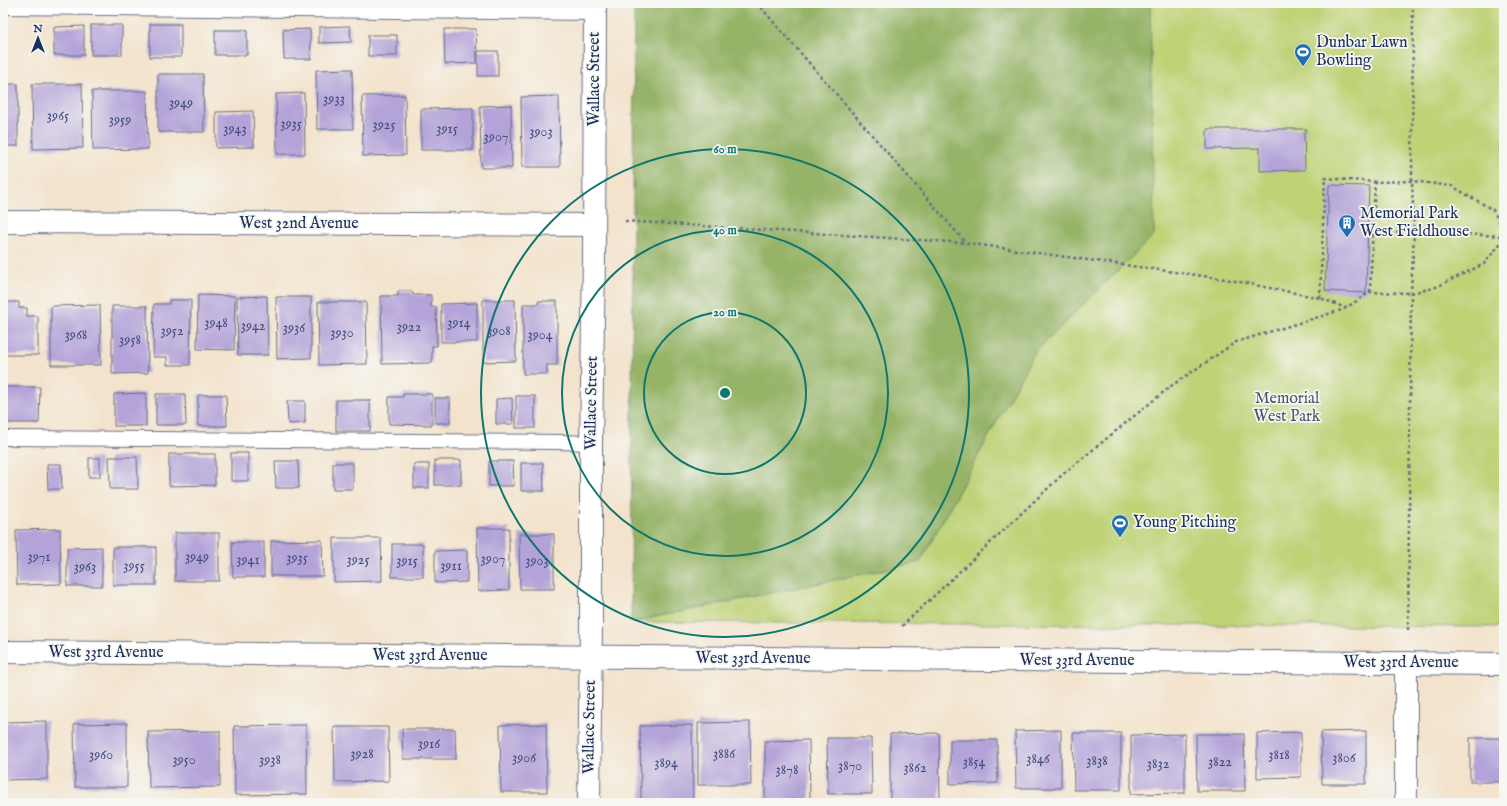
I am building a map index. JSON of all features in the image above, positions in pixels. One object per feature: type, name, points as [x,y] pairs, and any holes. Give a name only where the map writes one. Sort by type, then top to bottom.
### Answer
[{"type":"street","name":"Wallace Street","points":[[590,803],[591,443],[595,8]]},
{"type":"street","name":"West 32nd Avenue","points":[[3,222],[594,225]]},
{"type":"street","name":"West 33rd Avenue","points":[[3,652],[591,658],[1504,664]]},
{"type":"street","points":[[1406,663],[1406,803]]},
{"type":"lane","points":[[3,7],[595,8]]},
{"type":"lane","points":[[3,438],[591,443]]},
{"type":"path","points":[[757,3],[966,243]]},
{"type":"path","points":[[1408,630],[1414,232],[1412,181],[1413,3]]},
{"type":"path","points":[[1320,298],[1325,178],[1375,182],[1412,181],[1452,186],[1493,210],[1504,231]]},
{"type":"path","points":[[1370,292],[1375,182]]},
{"type":"path","points":[[626,221],[966,243],[1225,279],[1320,298],[1346,308]]},
{"type":"path","points":[[1372,234],[1414,232],[1504,236]]},
{"type":"path","points":[[902,626],[1062,475],[1171,386],[1236,342],[1346,308],[1370,292],[1412,293],[1434,288],[1484,264],[1504,239]]},
{"type":"green space","points":[[634,3],[1150,3],[1154,235],[1034,353],[920,562],[631,622]]},
{"type":"green space","name":"Memorial West Park","points":[[1150,3],[1504,3],[1504,627],[631,622],[920,562],[1034,353],[1153,235]]},
{"type":"building","points":[[150,24],[181,24],[181,57],[150,57]]},
{"type":"building","points":[[91,25],[122,25],[122,55],[91,55]]},
{"type":"building","points":[[84,26],[84,55],[54,55],[54,27]]},
{"type":"building","points":[[350,26],[351,42],[319,43],[319,27]]},
{"type":"building","points":[[310,29],[311,59],[284,59],[283,30]]},
{"type":"building","points":[[444,29],[476,29],[477,63],[445,64]]},
{"type":"building","points":[[215,30],[247,30],[247,55],[215,55]]},
{"type":"building","points":[[368,35],[397,35],[397,56],[368,56]]},
{"type":"building","points":[[478,51],[498,51],[498,76],[478,76]]},
{"type":"building","points":[[352,69],[353,129],[317,129],[316,70]]},
{"type":"building","points":[[158,74],[203,74],[204,132],[158,132]]},
{"type":"building","points":[[3,84],[18,84],[18,146],[3,146]]},
{"type":"building","points":[[32,84],[82,84],[83,148],[33,149]]},
{"type":"building","points":[[92,91],[147,91],[148,149],[93,150]]},
{"type":"building","points":[[304,93],[305,154],[277,154],[276,94]]},
{"type":"building","points":[[405,95],[406,155],[363,156],[362,96]]},
{"type":"building","points":[[559,96],[560,167],[522,167],[521,97]]},
{"type":"building","points":[[511,105],[512,168],[481,168],[480,106]]},
{"type":"building","points":[[473,108],[473,150],[421,150],[421,109]]},
{"type":"building","points":[[253,111],[254,147],[216,148],[216,112]]},
{"type":"building","points":[[1207,129],[1307,129],[1304,133],[1305,170],[1260,171],[1260,148],[1207,149]]},
{"type":"building","name":"Memorial Park West Fieldhouse","points":[[1329,185],[1369,186],[1366,293],[1325,291]]},
{"type":"building","points":[[398,291],[412,291],[413,295],[431,295],[431,307],[436,307],[437,346],[432,346],[432,363],[382,364],[381,296],[398,296]]},
{"type":"building","points":[[198,295],[235,296],[234,350],[197,349]]},
{"type":"building","points":[[267,296],[268,355],[238,355],[237,297]]},
{"type":"building","points":[[276,297],[311,297],[311,358],[277,359]]},
{"type":"building","points":[[169,300],[191,300],[190,365],[167,365],[167,357],[153,357],[154,304],[169,304]]},
{"type":"building","points":[[483,300],[515,300],[516,361],[483,362]]},
{"type":"building","points":[[538,301],[557,301],[557,365],[547,365],[547,374],[523,374],[523,304],[538,304]]},
{"type":"building","points":[[3,302],[19,302],[19,308],[27,308],[27,316],[38,316],[38,355],[3,355]]},
{"type":"building","points":[[318,302],[366,302],[367,364],[319,365]]},
{"type":"building","points":[[477,303],[477,342],[441,342],[441,304]]},
{"type":"building","points":[[100,305],[101,365],[51,365],[51,306]]},
{"type":"building","points":[[112,306],[147,306],[148,373],[112,374]]},
{"type":"building","points":[[3,387],[40,387],[39,423],[3,423]]},
{"type":"building","points":[[146,393],[146,426],[114,426],[114,394]]},
{"type":"building","points":[[156,394],[185,394],[186,425],[156,425]]},
{"type":"building","points":[[403,394],[432,394],[432,425],[389,424],[389,397],[403,397]]},
{"type":"building","points":[[198,395],[226,395],[227,426],[198,426]]},
{"type":"building","points":[[516,396],[535,396],[535,428],[516,428]]},
{"type":"building","points":[[435,398],[450,398],[450,423],[435,423]]},
{"type":"building","points":[[512,398],[513,424],[496,424],[496,399]]},
{"type":"building","points":[[336,400],[370,400],[370,431],[336,431]]},
{"type":"building","points":[[287,401],[305,401],[305,423],[288,424]]},
{"type":"building","points":[[231,453],[248,453],[248,481],[231,481]]},
{"type":"building","points":[[169,454],[215,454],[215,485],[169,486]]},
{"type":"building","points":[[109,457],[137,457],[138,489],[110,489]]},
{"type":"building","points":[[89,458],[100,458],[100,477],[89,477]]},
{"type":"building","points":[[435,460],[461,460],[461,485],[435,485]]},
{"type":"building","points":[[275,461],[298,461],[299,488],[276,488]]},
{"type":"building","points":[[489,461],[513,461],[514,486],[489,486]]},
{"type":"building","points":[[333,463],[353,463],[353,489],[333,489]]},
{"type":"building","points":[[521,463],[543,463],[544,491],[521,491]]},
{"type":"building","points":[[47,464],[61,464],[62,489],[48,489]]},
{"type":"building","points":[[414,464],[429,464],[429,488],[414,488]]},
{"type":"building","points":[[477,528],[509,528],[509,590],[478,591]]},
{"type":"building","points":[[60,529],[61,584],[17,585],[16,530]]},
{"type":"building","points":[[175,533],[219,533],[219,581],[175,581]]},
{"type":"building","points":[[519,534],[554,534],[554,589],[520,589]]},
{"type":"building","points":[[334,538],[381,538],[382,581],[334,582]]},
{"type":"building","points":[[322,540],[323,576],[271,576],[271,541]]},
{"type":"building","points":[[232,542],[264,542],[264,577],[233,577]]},
{"type":"building","points":[[392,544],[423,544],[423,577],[392,577]]},
{"type":"building","points":[[102,547],[102,586],[67,586],[67,548]]},
{"type":"building","points":[[113,547],[156,547],[156,585],[113,585]]},
{"type":"building","points":[[467,550],[467,582],[435,583],[435,551]]},
{"type":"building","points":[[47,721],[47,779],[3,780],[3,722]]},
{"type":"building","points":[[750,722],[751,785],[698,785],[698,723]]},
{"type":"building","points":[[127,723],[127,787],[75,787],[74,724]]},
{"type":"building","points":[[546,724],[547,792],[501,792],[500,725]]},
{"type":"building","points":[[306,725],[307,794],[235,795],[234,726]]},
{"type":"building","points":[[692,725],[693,801],[641,801],[640,726]]},
{"type":"building","points":[[334,727],[388,727],[389,781],[335,782]]},
{"type":"building","points":[[402,729],[455,729],[456,759],[403,759]]},
{"type":"building","points":[[1061,730],[1061,788],[1016,788],[1015,731]]},
{"type":"building","points":[[220,731],[220,787],[149,788],[148,732]]},
{"type":"building","points":[[1366,731],[1366,784],[1322,784],[1321,732]]},
{"type":"building","points":[[1301,732],[1301,777],[1257,778],[1257,733]]},
{"type":"building","points":[[939,733],[940,803],[890,803],[890,734]]},
{"type":"building","points":[[1073,733],[1121,733],[1121,790],[1074,790]]},
{"type":"building","points":[[1185,734],[1185,793],[1131,794],[1131,735]]},
{"type":"building","points":[[1196,734],[1244,734],[1245,791],[1197,791]]},
{"type":"building","points":[[827,738],[871,738],[872,794],[828,794]]},
{"type":"building","points":[[1470,738],[1504,738],[1504,782],[1470,782]]},
{"type":"building","points":[[809,740],[810,800],[765,800],[765,741]]},
{"type":"building","points":[[950,740],[997,740],[998,783],[950,784]]},
{"type":"place","name":"Dunbar Lawn Bowling","points":[[1303,67]]},
{"type":"place","name":"Memorial Park West Fieldhouse","points":[[1347,238]]},
{"type":"place","name":"Young Pitching","points":[[1120,538]]}]
